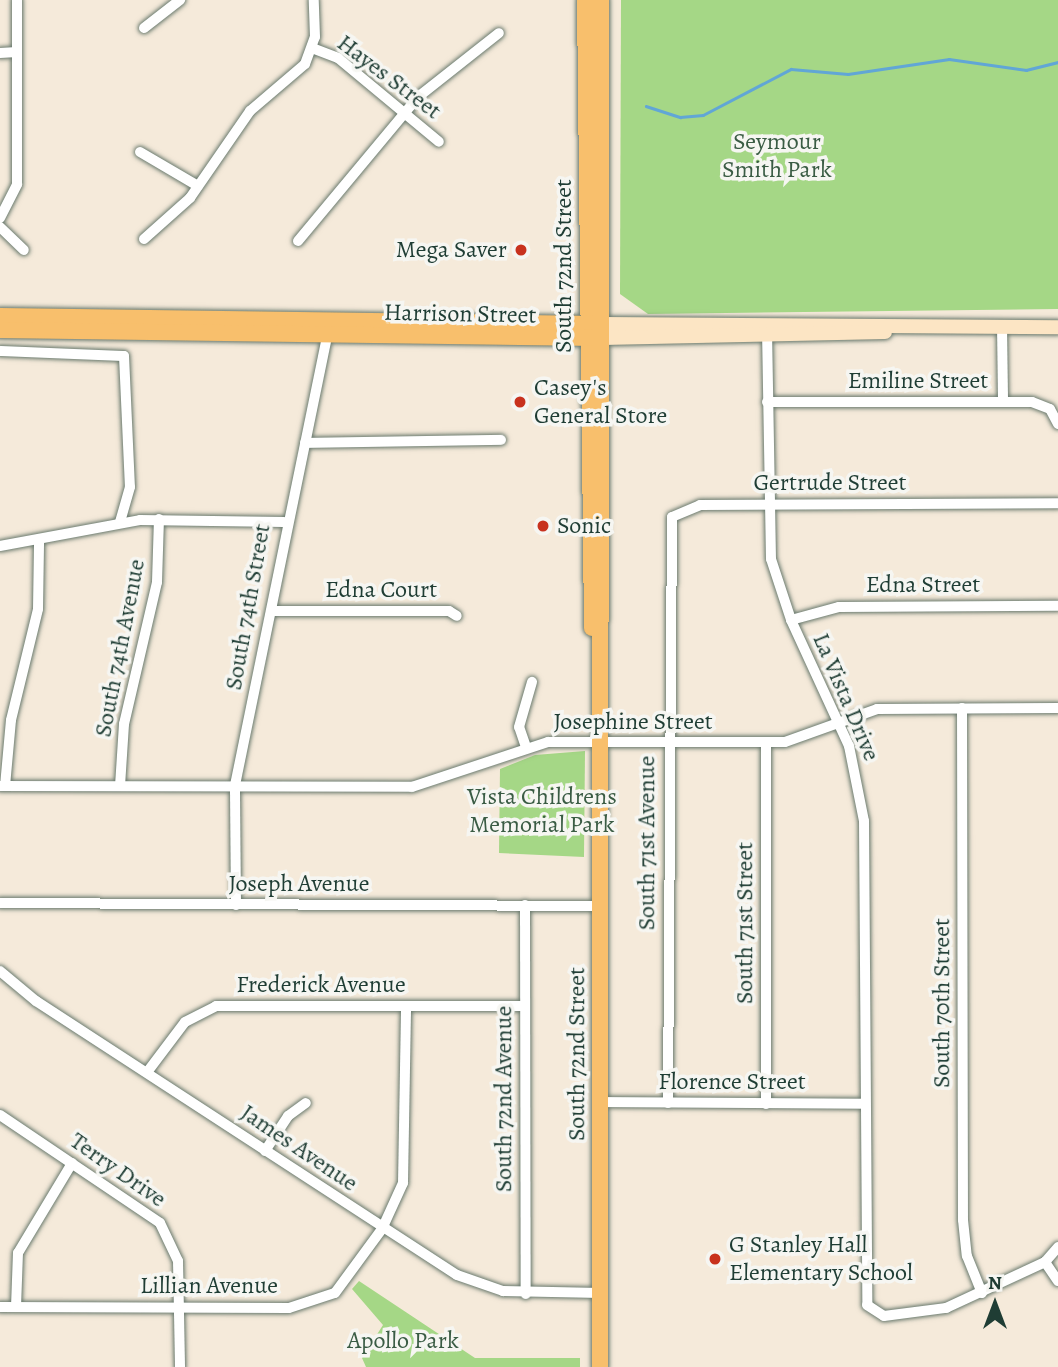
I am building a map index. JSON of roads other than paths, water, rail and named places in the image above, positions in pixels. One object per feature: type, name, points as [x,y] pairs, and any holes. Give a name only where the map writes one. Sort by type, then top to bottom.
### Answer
[{"type":"main road","name":"South 72nd Street","points":[[586,0],[595,331],[600,742],[600,1367]]},
{"type":"main road","name":"South 72nd Street","points":[[595,331],[601,0]]},
{"type":"main road","name":"Harrison Street","points":[[0,316],[329,327],[595,331],[1058,327]]},
{"type":"main road","name":"Harrison Street","points":[[0,330],[329,327]]},
{"type":"street","points":[[0,218],[17,184],[17,0]]},
{"type":"street","points":[[144,28],[180,0]]},
{"type":"street","points":[[144,239],[198,186],[238,124],[300,71],[312,48],[314,0]]},
{"type":"street","points":[[298,241],[404,113],[499,33]]},
{"type":"street","name":"Hayes Street","points":[[312,48],[338,58],[439,142]]},
{"type":"street","points":[[0,53],[17,52]]},
{"type":"street","points":[[140,152],[198,186]]},
{"type":"street","points":[[0,227],[24,250]]},
{"type":"street","points":[[1002,326],[1003,402]]},
{"type":"street","name":"South 74th Street","points":[[236,905],[235,785],[271,611],[284,522],[305,443],[329,327]]},
{"type":"street","name":"La Vista Drive","points":[[767,331],[768,505],[773,567],[791,620],[839,723],[864,821],[863,1104],[866,1294],[873,1313],[919,1314],[982,1293]]},
{"type":"street","points":[[0,351],[124,356],[130,487],[120,523]]},
{"type":"street","name":"Emiline Street","points":[[767,402],[1003,402],[1044,405],[1058,424]]},
{"type":"street","points":[[305,443],[501,440]]},
{"type":"street","name":"Gertrude Street","points":[[668,583],[668,530],[676,513],[694,505],[1058,503]]},
{"type":"street","points":[[0,546],[39,542],[120,523],[159,519],[284,522]]},
{"type":"street","name":"South 74th Avenue","points":[[120,786],[124,724],[157,582],[159,519]]},
{"type":"street","points":[[2,786],[11,720],[38,609],[39,542]]},
{"type":"street","name":"South 71st Avenue","points":[[668,583],[668,1103]]},
{"type":"street","name":"Edna Street","points":[[791,620],[839,607],[1058,606]]},
{"type":"street","name":"Edna Court","points":[[271,611],[449,611],[457,616]]},
{"type":"street","points":[[526,747],[519,727],[532,682]]},
{"type":"street","name":"South 70th Street","points":[[962,708],[963,1229],[982,1293]]},
{"type":"street","name":"Josephine Street","points":[[2,786],[412,787],[526,747],[600,742],[766,743],[800,739],[877,709],[1058,708]]},
{"type":"street","name":"South 71st Street","points":[[766,743],[766,1104]]},
{"type":"street","name":"Joseph Avenue","points":[[0,903],[599,906]]},
{"type":"street","name":"South 72nd Avenue","points":[[525,905],[526,1294]]},
{"type":"street","name":"James Avenue","points":[[0,971],[382,1229],[457,1275],[526,1294],[601,1293]]},
{"type":"street","name":"Frederick Avenue","points":[[148,1071],[185,1022],[216,1006],[524,1006]]},
{"type":"street","name":"Lillian Avenue","points":[[0,1307],[181,1307],[318,1302],[348,1281],[398,1202],[407,1160],[406,1006]]},
{"type":"street","name":"Florence Street","points":[[600,1102],[863,1104]]},
{"type":"street","points":[[265,1151],[288,1116],[306,1104]]},
{"type":"street","name":"Terry Drive","points":[[0,1115],[160,1223],[178,1261],[181,1307],[180,1367]]},
{"type":"street","points":[[16,1307],[18,1253],[72,1163]]},
{"type":"street","points":[[982,1293],[1045,1262],[1058,1247]]},
{"type":"street","points":[[1045,1262],[1058,1281]]},
{"type":"waterway","points":[[646,106],[680,117],[703,115],[791,69],[848,74],[949,59],[1026,70],[1058,62]]},
{"type":"place","name":"Mega Saver","points":[[521,250]]},
{"type":"place","name":"Casey's General Store","points":[[520,402]]},
{"type":"place","name":"Sonic","points":[[543,526]]},
{"type":"place","name":"G Stanley Hall Elementary School","points":[[715,1259]]},
{"type":"park label","name":"Seymour Smith Park","points":[[777,156]]},
{"type":"park label","name":"Vista Childrens Memorial Park","points":[[542,811]]},
{"type":"park label","name":"Apollo Park","points":[[403,1341]]}]
